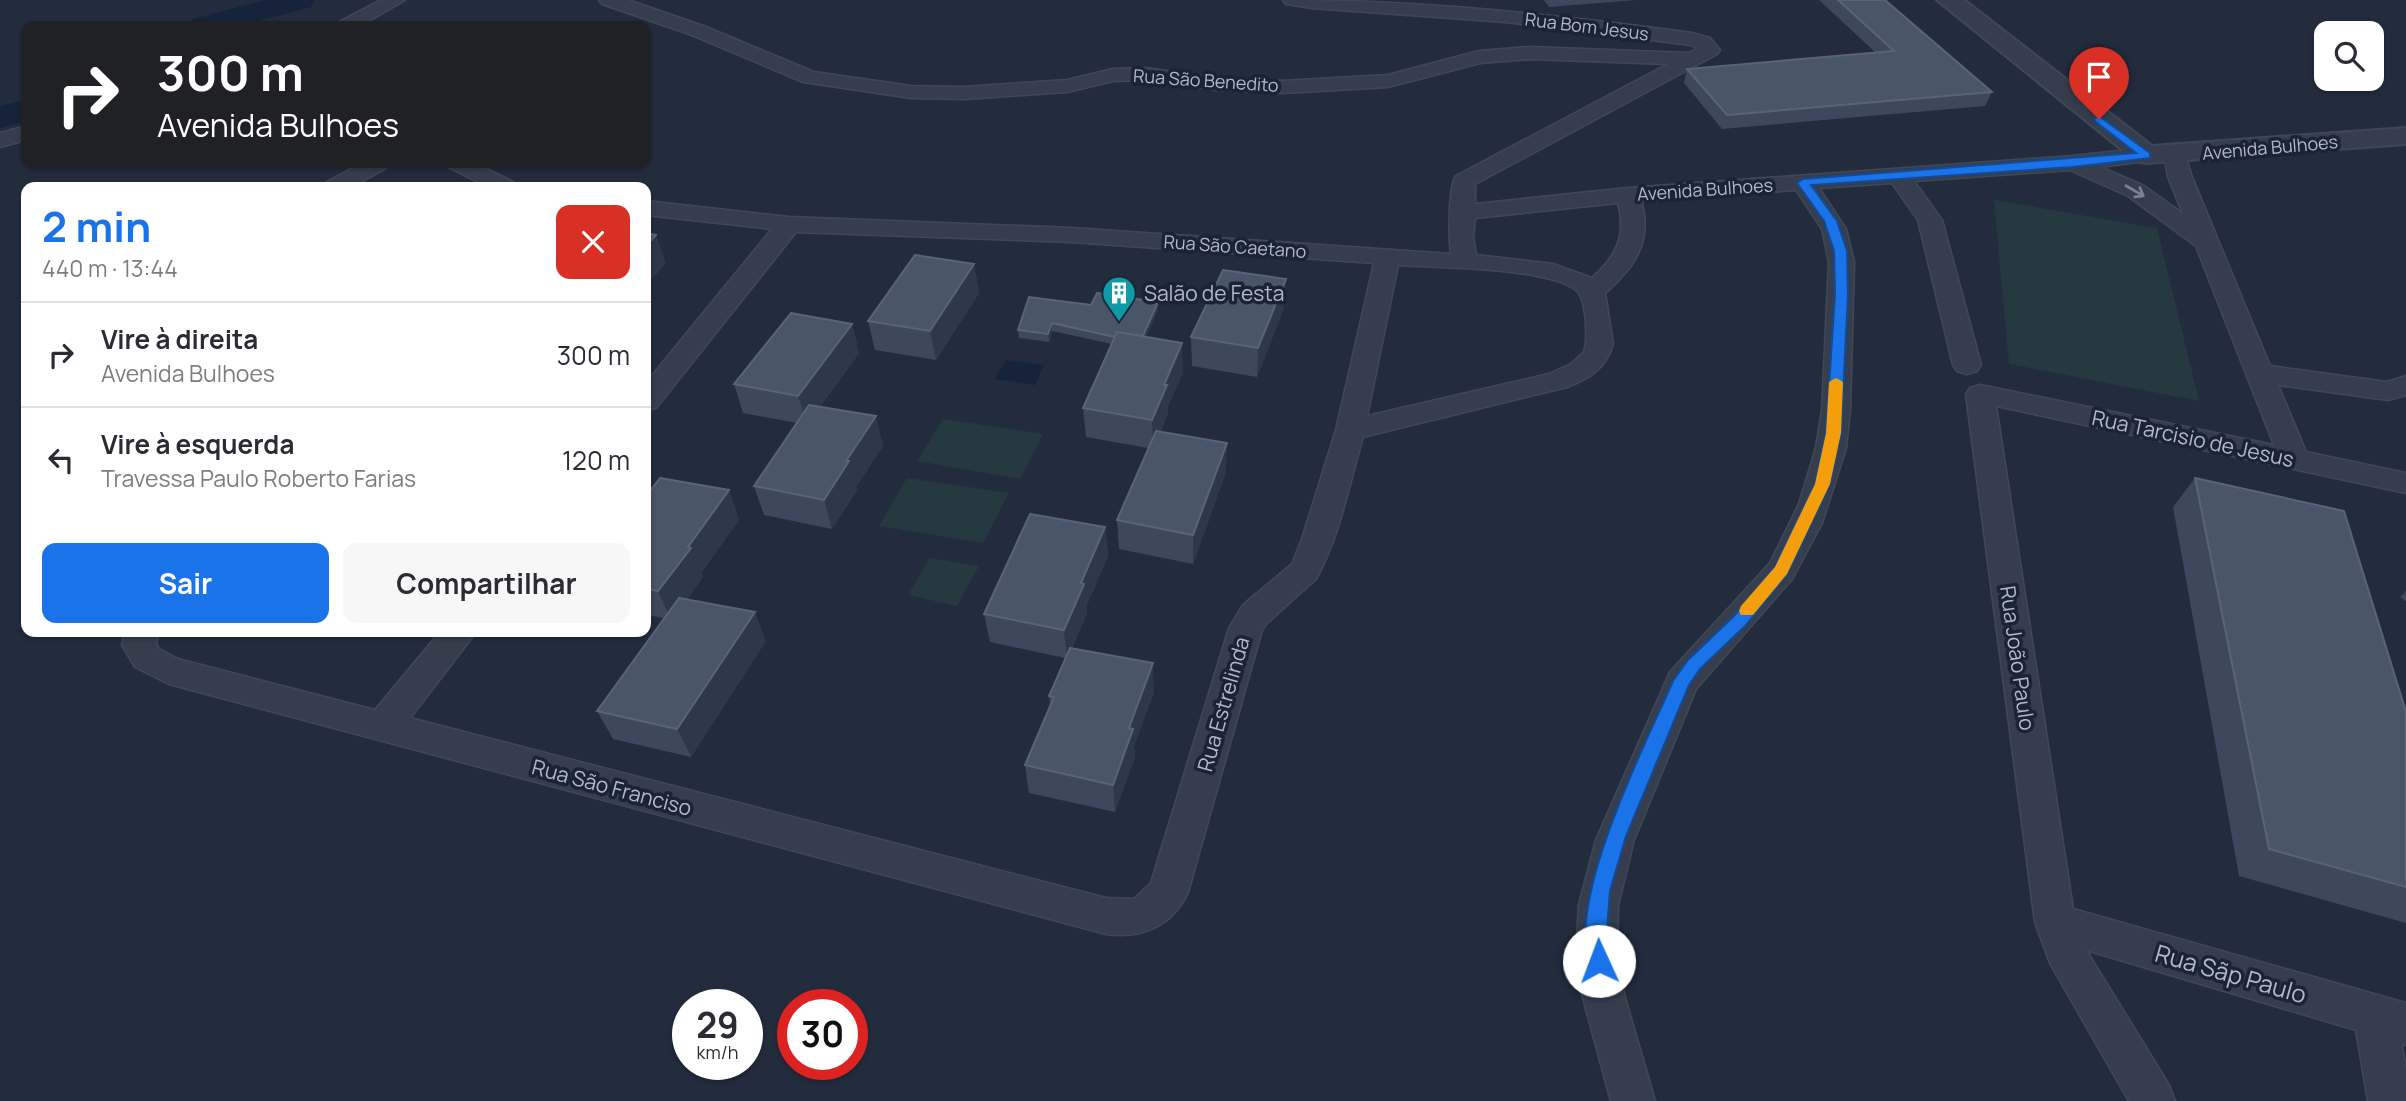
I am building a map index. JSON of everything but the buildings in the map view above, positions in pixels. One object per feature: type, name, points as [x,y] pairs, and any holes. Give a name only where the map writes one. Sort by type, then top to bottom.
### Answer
[{"type":"street","points":[[355,21],[395,0]]},
{"type":"street","name":"Rua São Benedito","points":[[609,0],[699,31],[810,78],[911,92],[965,93],[1067,86],[1093,78],[1134,74],[1216,84],[1283,86],[1388,81],[1479,57],[1530,53],[1701,54]]},
{"type":"street","name":"Rua Bom Jesus","points":[[1293,0],[1334,6],[1440,11],[1574,23],[1692,39],[1703,42],[1701,54]]},
{"type":"street","points":[[1950,0],[2146,155]]},
{"type":"street","points":[[1350,430],[1557,381],[1582,371],[1597,355],[1600,339],[1592,291],[1581,282],[1549,271],[1465,262],[1461,237],[1464,181],[1701,54]]},
{"type":"street","points":[[0,140],[21,135]]},
{"type":"street","name":"Avenida Bulhoes","points":[[1464,212],[1628,195],[2406,136]]},
{"type":"street","points":[[2175,154],[2180,177],[2294,459]]},
{"type":"street","points":[[2073,163],[2136,191],[2206,242]]},
{"type":"street","points":[[344,182],[369,168]]},
{"type":"street","points":[[468,168],[495,182]]},
{"type":"street","name":"Rua João Paulo","points":[[1897,174],[1930,220],[1974,379],[2055,922],[2064,950],[2153,1101]]},
{"type":"street","points":[[1633,1101],[1601,981],[1596,941],[1600,891],[1616,836],[1682,681],[1694,665],[1740,621],[1782,570],[1793,550],[1822,484],[1834,433],[1841,251],[1830,221],[1803,183]]},
{"type":"street","points":[[1592,291],[1619,269],[1629,250],[1635,231],[1628,195]]},
{"type":"street","name":"Rua São Caetano","points":[[651,209],[789,224],[1068,242],[1388,255],[1465,262]]},
{"type":"street","points":[[651,395],[789,224]]},
{"type":"street","name":"Rua Estrelinda","points":[[1106,916],[1132,920],[1155,909],[1168,892],[1246,628],[1255,614],[1305,571],[1318,539],[1350,430],[1388,255]]},
{"type":"street","points":[[2261,374],[2388,391],[2406,385]]},
{"type":"street","name":"Rua Tarcisio de Jesus","points":[[1974,379],[2401,486]]},
{"type":"street","name":"Rua São Franciso","points":[[140,637],[139,645],[147,658],[169,670],[1106,916]]},
{"type":"street","points":[[382,727],[455,637]]},
{"type":"street","name":"Rua Sãp Paulo","points":[[2055,922],[2391,1019]]},
{"type":"street","points":[[2390,1101],[2391,1019]]},
{"type":"green space","points":[[1994,200],[2157,228],[2199,401],[2009,364]]},
{"type":"green space","points":[[943,419],[1043,434],[1020,479],[917,461]]},
{"type":"green space","points":[[907,478],[1009,493],[983,543],[879,526]]},
{"type":"green space","points":[[930,558],[979,566],[957,606],[908,595]]},
{"type":"water","points":[[1006,360],[1044,365],[1035,385],[995,379]]},
{"type":"waterway","points":[[222,21],[300,0]]},
{"type":"waterway","points":[[0,117],[21,111]]},
{"type":"slow traffic","points":[[1747,611],[1782,570],[1822,484],[1834,433],[1836,382]]},
{"type":"place","name":"Salão de Festa","points":[[1119,323]]},
{"type":"route","points":[[1599,961],[1596,941],[1600,891],[1616,836],[1682,681],[1694,665],[1740,621],[1782,570],[1822,484],[1834,433],[1841,251],[1830,221],[1803,183],[2146,155],[2099,119]]}]
